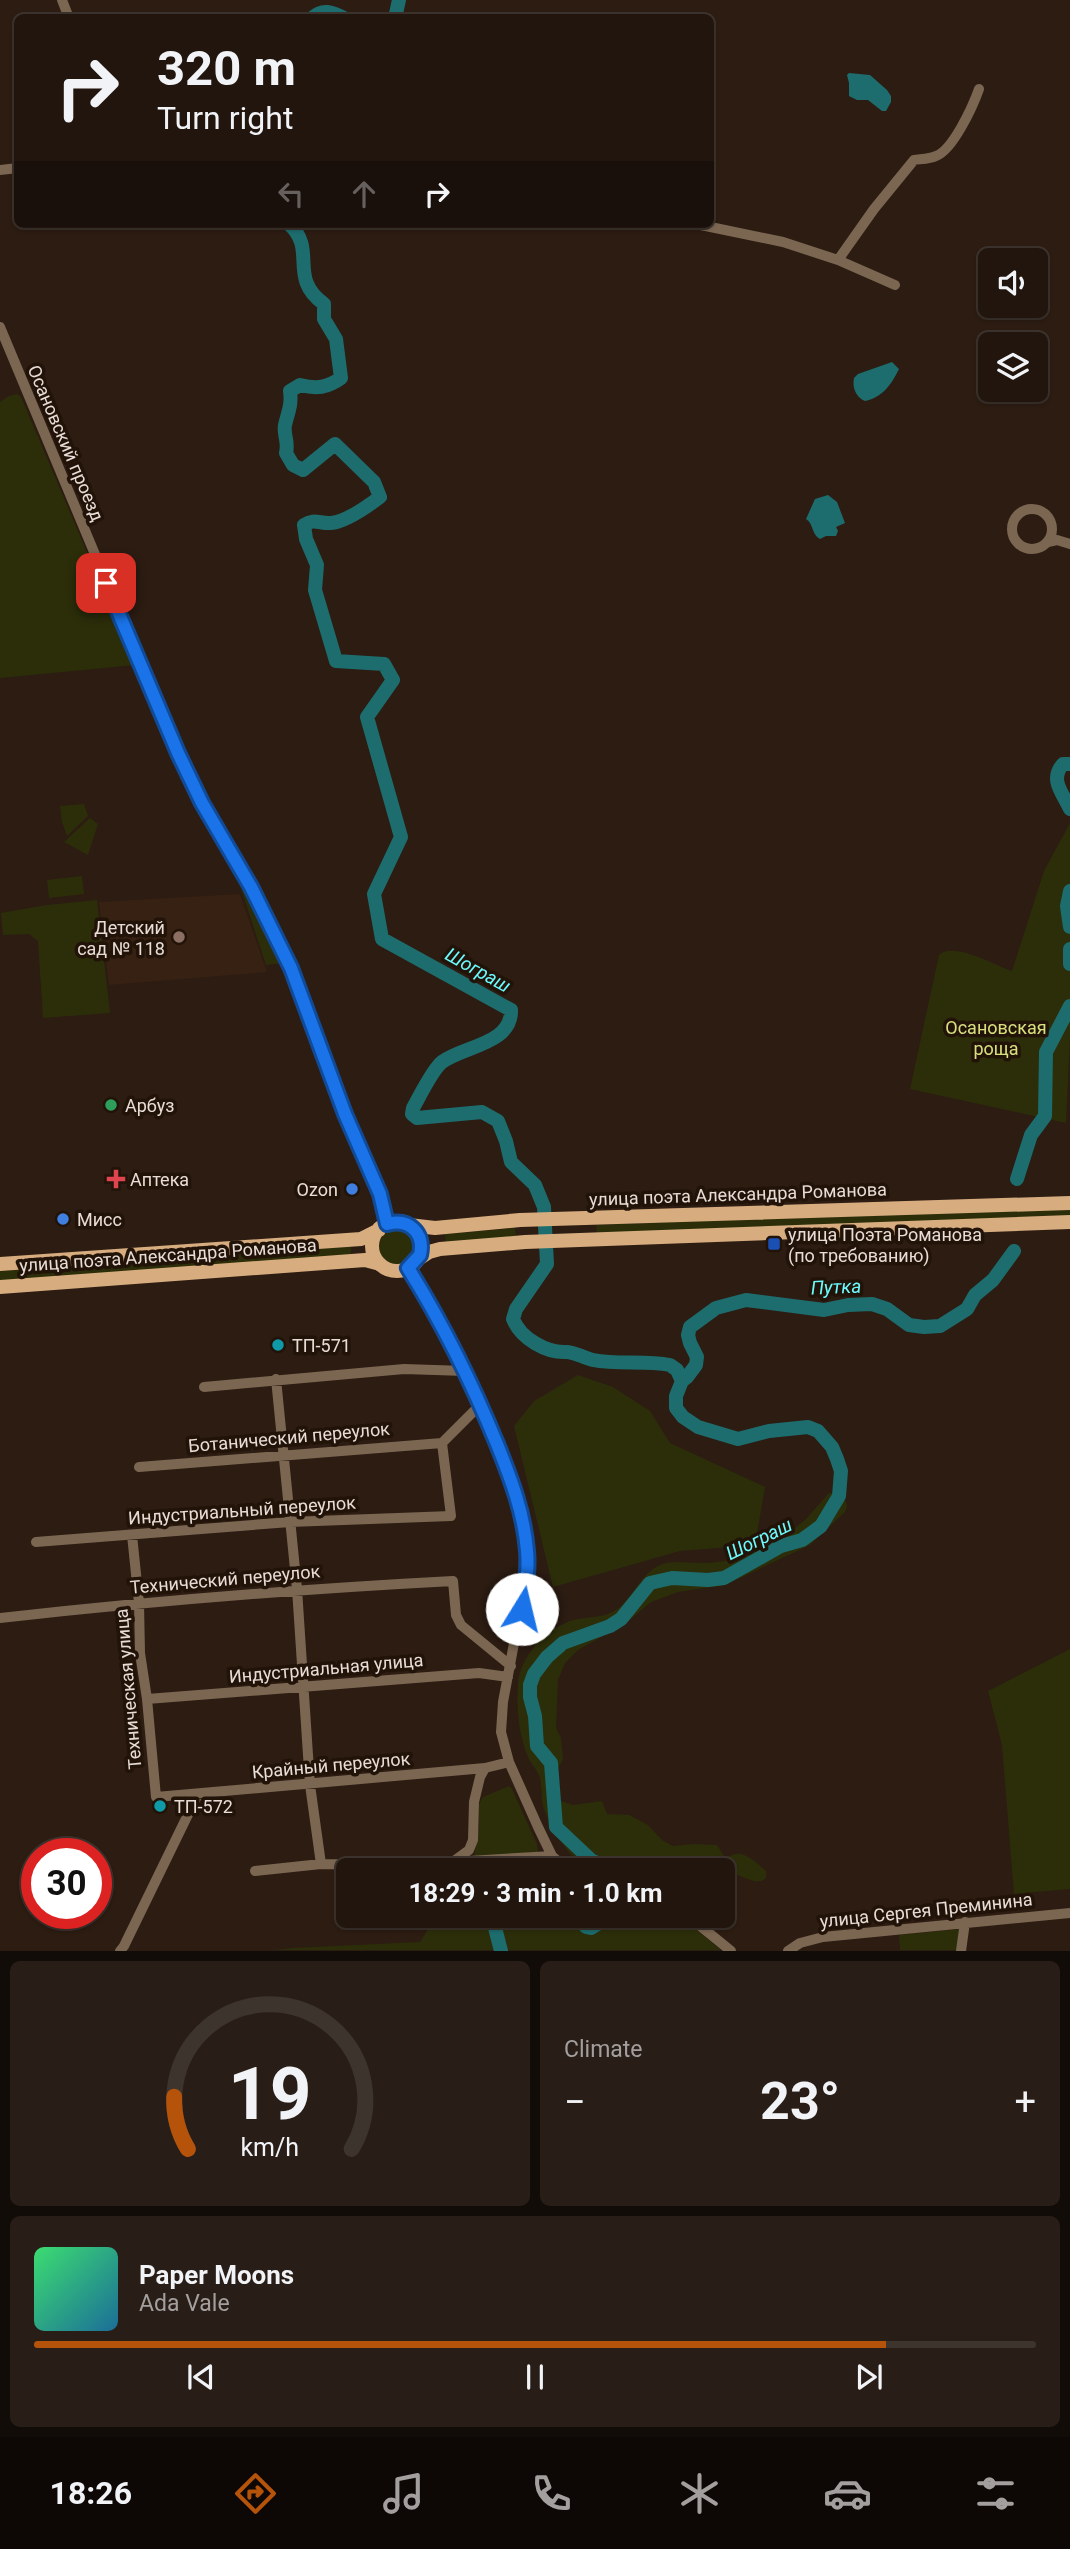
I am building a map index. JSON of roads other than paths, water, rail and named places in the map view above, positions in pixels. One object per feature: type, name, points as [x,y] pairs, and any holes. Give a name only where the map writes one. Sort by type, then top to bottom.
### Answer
[{"type":"main road","name":"улица поэта Александра Романова","points":[[409,1225],[435,1228],[520,1220],[1070,1203]]},
{"type":"main road","points":[[413,1264],[422,1247],[420,1238],[409,1225],[400,1222],[383,1227],[372,1245],[374,1256],[380,1264],[394,1271],[413,1264],[429,1252],[440,1249],[524,1242],[1070,1222]]},
{"type":"main road","name":"улица поэта Александра Романова","points":[[0,1264],[361,1239],[383,1227]]},
{"type":"main road","name":"улица поэта Александра Романова","points":[[0,1287],[365,1260],[380,1264]]},
{"type":"street","points":[[838,260],[874,209],[914,160],[936,157],[945,150],[973,106],[979,89]]},
{"type":"street","points":[[714,228],[783,242],[838,260],[895,285]]},
{"type":"street","name":"Осановский проезд","points":[[0,327],[178,753],[202,803],[251,887],[291,968],[345,1114],[380,1194],[383,1227]]},
{"type":"street","points":[[1070,537],[1060,534],[1052,527],[1045,514],[1034,509],[1021,512],[1013,522],[1013,535],[1022,547],[1037,549],[1057,540],[1070,544]]},
{"type":"street","points":[[1048,542],[1052,527]]},
{"type":"street","points":[[413,1264],[481,1404],[522,1515],[527,1545],[525,1594],[500,1732],[509,1762],[554,1858]]},
{"type":"street","points":[[204,1387],[404,1369],[465,1371]]},
{"type":"street","points":[[276,1380],[297,1589],[310,1785],[321,1864]]},
{"type":"street","points":[[442,1443],[481,1404]]},
{"type":"street","name":"Ботанический переулок","points":[[139,1466],[442,1443]]},
{"type":"street","name":"Индустриальный переулок","points":[[36,1542],[290,1522],[451,1516],[442,1443]]},
{"type":"street","name":"Техническая улица","points":[[132,1535],[139,1603],[140,1653],[148,1699],[156,1797]]},
{"type":"street","name":"Технический переулок","points":[[0,1618],[297,1589],[453,1581],[456,1615],[461,1625],[509,1672]]},
{"type":"street","name":"Индустриальная улица","points":[[148,1699],[509,1672]]},
{"type":"street","name":"Крайный переулок","points":[[156,1797],[485,1768],[509,1762]]},
{"type":"street","points":[[459,1858],[469,1850],[473,1840],[474,1802],[485,1768]]},
{"type":"street","points":[[120,1951],[198,1794]]},
{"type":"street","points":[[523,1858],[552,1856]]},
{"type":"street","points":[[256,1871],[336,1864]]},
{"type":"street","name":"улица Сергея Преминина","points":[[788,1951],[800,1943],[823,1937],[1070,1913]]},
{"type":"street","points":[[961,1951],[965,1922]]},
{"type":"street","points":[[703,1928],[731,1951]]},
{"type":"water","points":[[849,73],[870,75],[887,90],[891,102],[886,111],[868,100],[857,100],[849,96]]},
{"type":"water","points":[[892,362],[899,369],[886,390],[865,401],[857,395],[854,378],[858,374]]},
{"type":"water","points":[[828,495],[837,502],[845,523],[836,527],[836,536],[820,539],[806,519],[815,499]]},
{"type":"waterway","name":"Шограш","points":[[396,14],[399,0]]},
{"type":"waterway","name":"Шограш","points":[[318,14],[335,14]]},
{"type":"waterway","name":"Шограш","points":[[292,228],[302,244],[307,284],[324,304],[324,319],[336,339],[341,378],[326,386],[300,385],[290,391],[285,429],[286,453],[293,465],[303,470],[335,444],[374,482],[380,497],[343,520],[304,525],[306,539],[317,565],[315,590],[336,661],[384,664],[393,680],[367,717],[401,837],[374,894],[382,939],[511,1010],[504,1030],[495,1037],[451,1057],[438,1066],[412,1114],[417,1118],[482,1112],[498,1121],[511,1162],[535,1185],[544,1207],[547,1264],[516,1309],[513,1319],[528,1338],[551,1350],[573,1353],[593,1360],[670,1365],[677,1370],[682,1381],[676,1396],[676,1408],[683,1417],[698,1427],[738,1439],[769,1431],[808,1427],[818,1431],[832,1447],[841,1471],[839,1496],[821,1526],[802,1540],[781,1546],[724,1578],[672,1578],[650,1583],[621,1619],[610,1626],[563,1643],[547,1657],[534,1674],[530,1697],[535,1716],[537,1746],[551,1763],[556,1827],[589,1858]]},
{"type":"waterway","name":"Путка","points":[[1070,764],[1063,764],[1057,776],[1070,809]]},
{"type":"waterway","name":"Путка","points":[[1070,891],[1067,906],[1070,927]]},
{"type":"waterway","name":"Путка","points":[[1070,949],[1070,964]]},
{"type":"waterway","name":"Путка","points":[[1017,1179],[1031,1135],[1045,1116],[1046,1052],[1070,1006]]},
{"type":"waterway","name":"Путка","points":[[682,1381],[696,1365],[697,1357],[688,1335],[690,1327],[716,1308],[746,1300],[824,1310],[872,1304],[887,1309],[909,1325],[940,1326],[967,1309],[975,1295],[993,1280],[1014,1251]]},
{"type":"waterway","name":"Шограш","points":[[495,1928],[501,1951]]},
{"type":"place","name":"Детский сад № 118","points":[[179,937]]},
{"type":"place","name":"Арбуз","points":[[111,1105]]},
{"type":"place","name":"Аптека","points":[[116,1179]]},
{"type":"place","name":"Ozon","points":[[352,1189]]},
{"type":"place","name":"Мисс","points":[[63,1219]]},
{"type":"place","name":"улица Поэта Романова (по требованию)","points":[[774,1244]]},
{"type":"place","name":"ТП-571","points":[[278,1345]]},
{"type":"place","name":"ТП-572","points":[[160,1806]]},
{"type":"park label","name":"Осановская роща","points":[[996,1037]]}]
